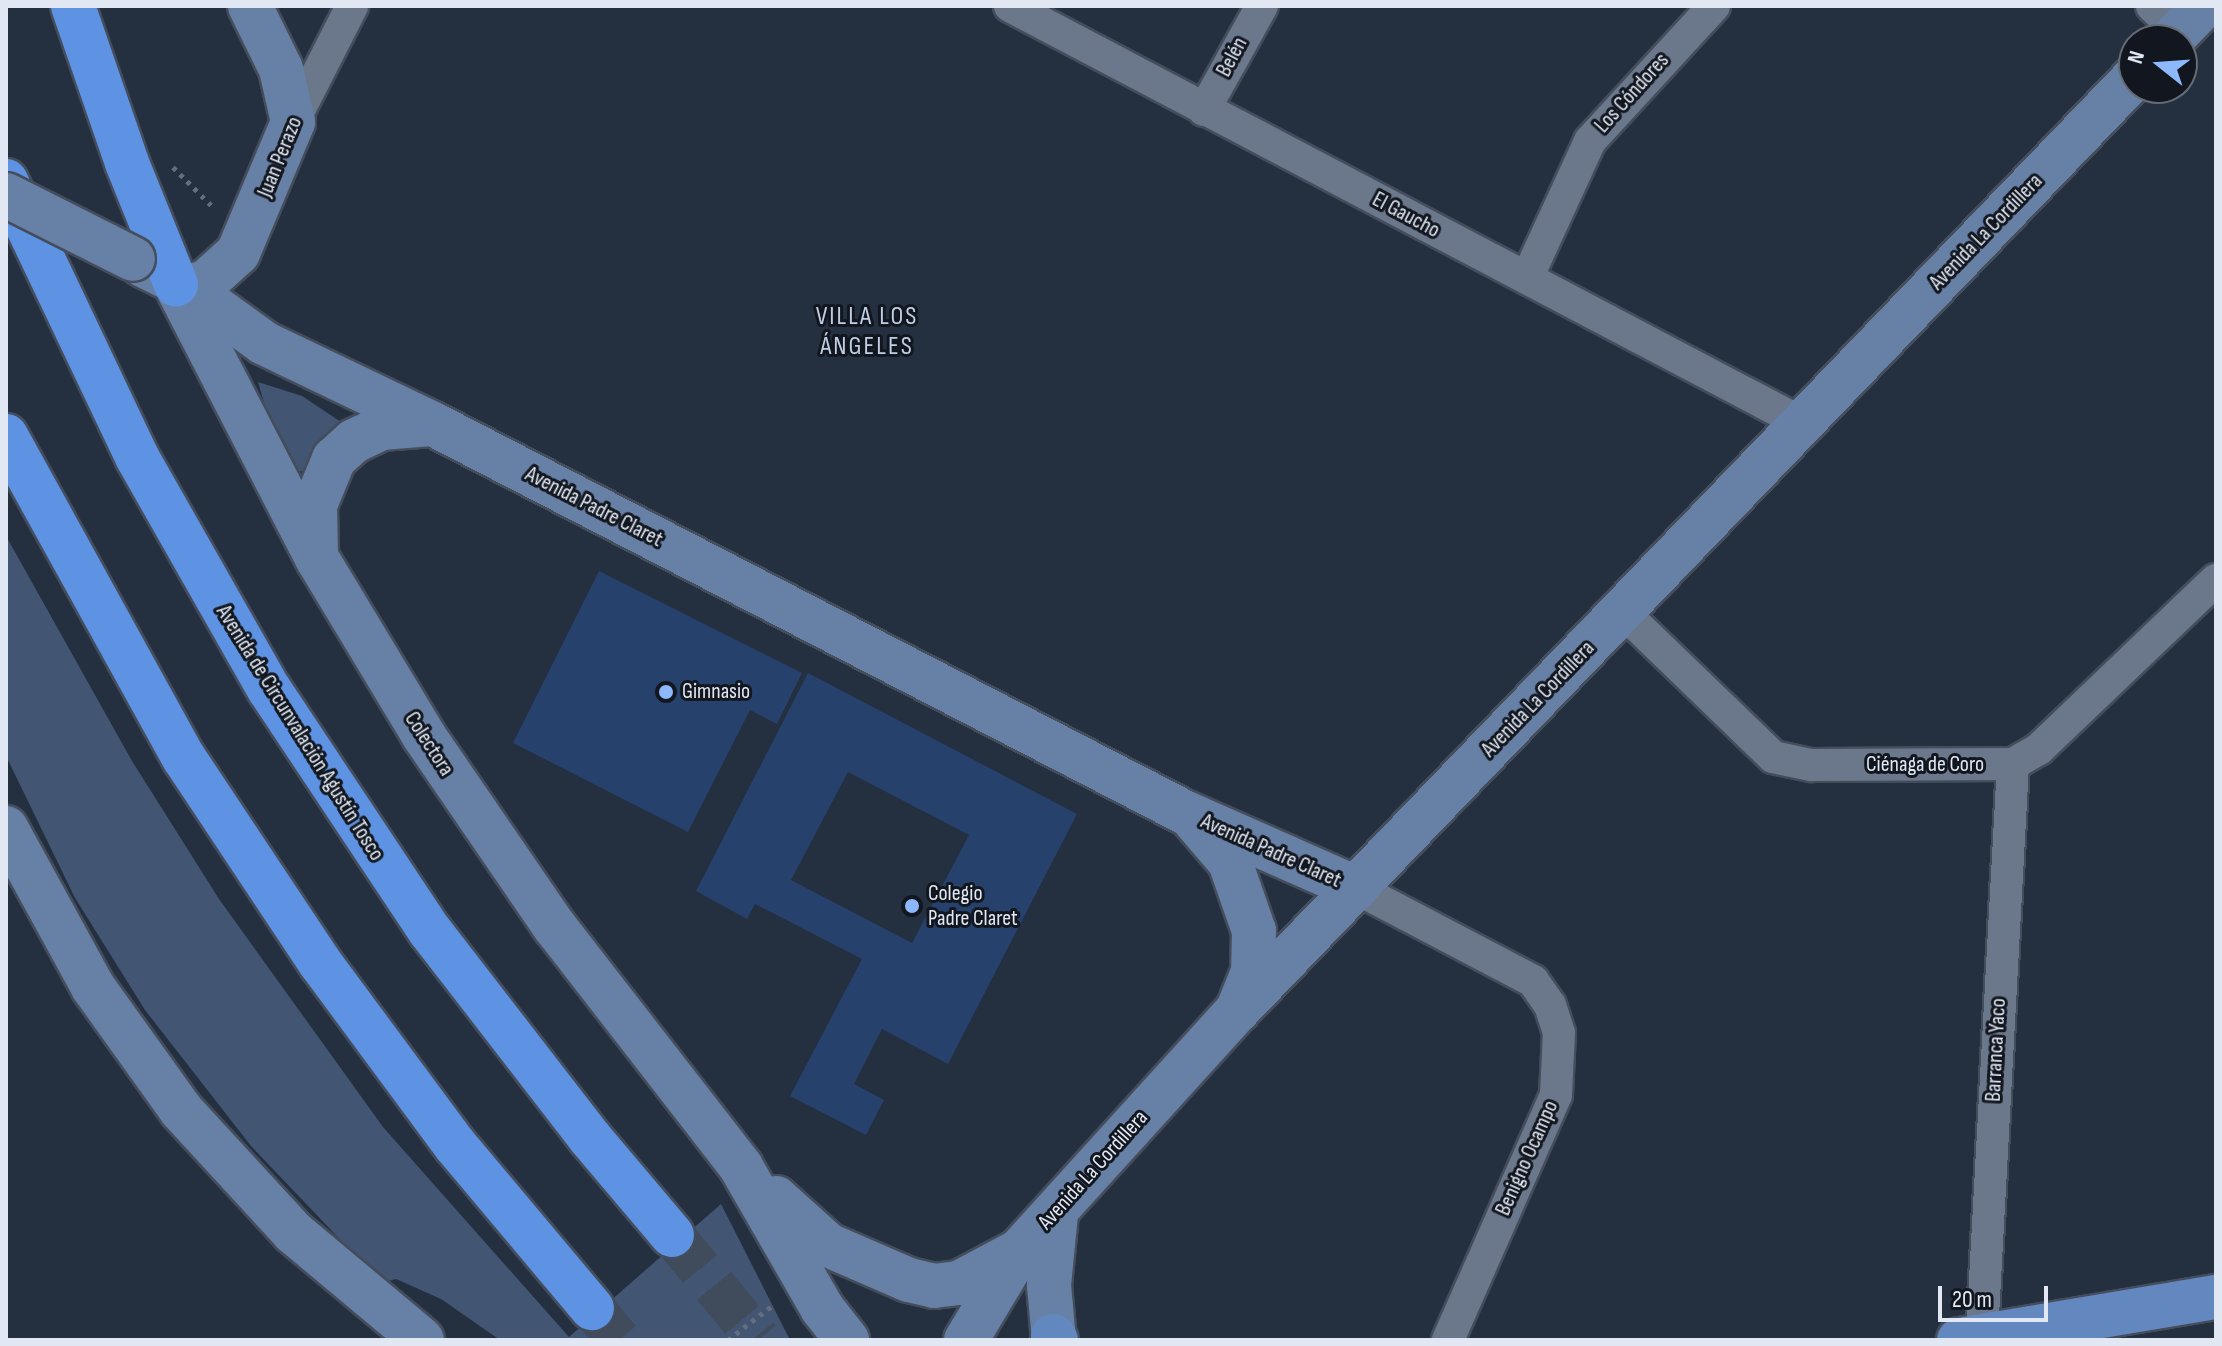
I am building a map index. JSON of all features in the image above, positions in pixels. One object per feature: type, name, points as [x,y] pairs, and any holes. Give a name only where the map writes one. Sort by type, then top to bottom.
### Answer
[{"type":"highway","points":[[73,6],[127,163],[181,286]]},
{"type":"highway","points":[[115,239],[128,197],[127,163]]},
{"type":"highway","name":"Avenida de Circunvalación Agustín Tosco","points":[[6,181],[137,457],[269,689],[430,931],[580,1126],[672,1235]]},
{"type":"highway","points":[[6,436],[128,664],[271,891],[455,1145],[592,1308]]},
{"type":"main road","points":[[250,6],[281,69],[293,122]]},
{"type":"main road","name":"Avenida La Cordillera","points":[[966,1340],[1020,1250],[1238,1010],[2118,95]]},
{"type":"main road","name":"Juan Perazo","points":[[181,286],[220,271],[249,232],[293,122]]},
{"type":"main road","name":"Avenida Padre Claret","points":[[6,195],[115,239],[264,343],[433,424],[1186,813],[1356,888]]},
{"type":"main road","name":"Colectora","points":[[181,286],[318,560],[492,841],[741,1167]]},
{"type":"main road","points":[[318,560],[315,505],[334,459],[354,441],[382,428],[433,424]]},
{"type":"main road","name":"Avenida Padre Claret","points":[[1186,813],[1230,862],[1254,931],[1253,972],[1238,1010]]},
{"type":"main road","points":[[6,828],[16,864],[93,987],[181,1110],[293,1232],[422,1340]]},
{"type":"main road","points":[[741,1167],[828,1245],[909,1280],[934,1286],[959,1283],[1020,1250]]},
{"type":"main road","points":[[741,1167],[804,1277],[847,1340]]},
{"type":"main road","points":[[1054,1339],[1049,1285],[1056,1213]]},
{"type":"main road","points":[[1970,1338],[2216,1297]]},
{"type":"street","name":"Juan Perazo","points":[[293,122],[352,6]]},
{"type":"street","name":"El Gaucho","points":[[1010,6],[1802,423]]},
{"type":"street","name":"Belén","points":[[1204,110],[1262,6]]},
{"type":"street","name":"Los Cóndores","points":[[1527,278],[1590,141],[1714,6]]},
{"type":"street","name":"Ciénaga de Coro","points":[[1622,611],[1773,757],[1823,766],[2013,764],[2039,749],[2216,580]]},
{"type":"street","name":"Barranca Yaco","points":[[1970,1338],[2013,764]]},
{"type":"street","name":"Benigno Ocampo","points":[[1356,888],[1533,981],[1550,1005],[1559,1033],[1556,1095],[1448,1340]]},
{"type":"path","points":[[127,163],[165,162],[218,212],[249,232]]},
{"type":"path","points":[[728,1340],[804,1277]]},
{"type":"shaded area","points":[[258,382],[302,396],[347,426],[305,471],[296,472],[267,414]]},
{"type":"shaded area","points":[[6,536],[132,761],[219,899],[383,1127],[569,1337],[721,1204],[790,1340],[500,1340],[441,1299],[396,1279],[385,1282],[352,1252],[251,1146],[145,1010],[75,898],[6,756]]},
{"type":"building","name":"Gimnasio","points":[[599,571],[802,673],[777,724],[750,710],[688,832],[513,743]]},
{"type":"building","points":[[808,673],[1077,814],[948,1064],[882,1029],[854,1084],[884,1100],[866,1135],[790,1096],[862,959],[755,904],[747,919],[696,891]],"holes":[[[848,772],[969,835],[912,943],[791,880]]]},
{"type":"tunnel","points":[[672,1235],[759,1340]]},
{"type":"tunnel","points":[[592,1308],[619,1340]]},
{"type":"place","name":"Gimnasio","points":[[666,692]]},
{"type":"place","name":"Colegio Padre Claret","points":[[912,906]]},
{"type":"district","name":"VILLA LOS ÁNGELES","points":[[867,332]]}]
